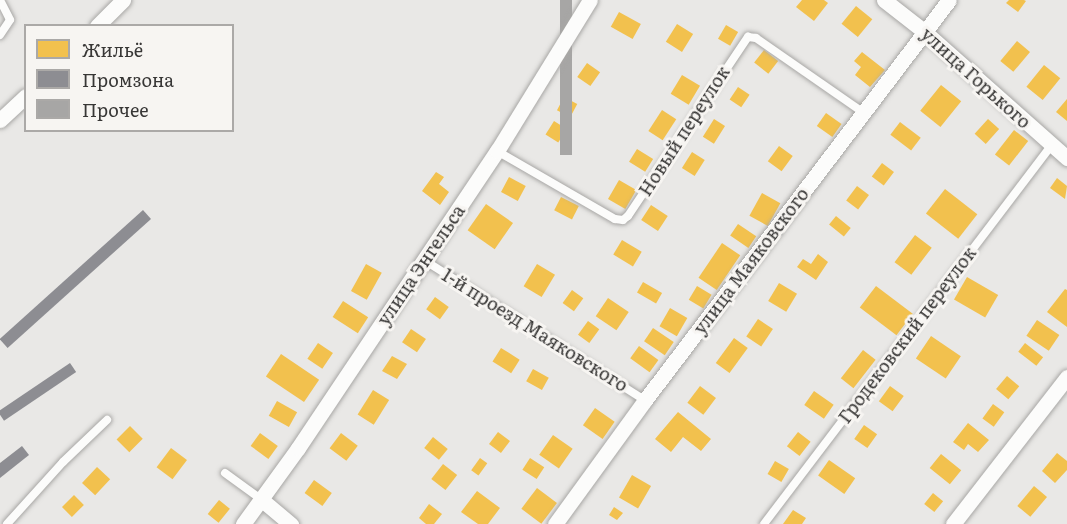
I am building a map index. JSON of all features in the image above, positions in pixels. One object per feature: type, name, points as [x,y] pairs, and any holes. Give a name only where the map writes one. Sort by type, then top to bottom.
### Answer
[{"type":"street","points":[[99,24],[123,0]]},
{"type":"street","name":"улица Энгельса","points":[[243,524],[262,500],[497,151],[590,0]]},
{"type":"street","name":"улица Горького","points":[[884,0],[925,32],[1067,158]]},
{"type":"street","name":"улица Маяковского","points":[[555,524],[645,400],[949,0]]},
{"type":"street","points":[[0,120],[24,98]]},
{"type":"street","points":[[953,524],[1067,377]]},
{"type":"street","points":[[262,500],[291,524]]},
{"type":"lane","points":[[0,0],[10,20],[0,35]]},
{"type":"lane","name":"Новый переулок","points":[[497,151],[615,219],[623,220],[628,216],[748,37],[756,38],[864,113]]},
{"type":"lane","name":"Гродековский переулок","points":[[764,524],[1051,146]]},
{"type":"lane","name":"1-й проезд Маяковского","points":[[424,260],[645,400]]},
{"type":"lane","points":[[7,524],[63,462],[107,420]]},
{"type":"lane","points":[[225,473],[262,500]]},
{"type":"building: Жильё","points":[[802,0],[824,0],[828,3],[814,21],[796,7]]},
{"type":"building: Жильё","points":[[1009,0],[1026,1],[1018,12],[1006,3]]},
{"type":"building: Жильё","points":[[856,6],[872,19],[858,37],[842,24]]},
{"type":"building: Жильё","points":[[619,12],[641,24],[633,39],[611,27]]},
{"type":"building: Жильё","points":[[677,24],[693,34],[682,52],[666,42]]},
{"type":"building: Жильё","points":[[726,25],[738,32],[730,46],[718,39]]},
{"type":"building: Жильё","points":[[1017,41],[1030,52],[1013,72],[1000,61]]},
{"type":"building: Жильё","points":[[764,50],[778,61],[768,74],[754,63]]},
{"type":"building: Жильё","points":[[862,52],[885,70],[870,87],[855,75],[861,67],[854,61]]},
{"type":"building: Жильё","points":[[587,63],[600,72],[590,86],[577,77]]},
{"type":"building: Жильё","points":[[1044,65],[1060,78],[1043,100],[1026,87]]},
{"type":"building: Жильё","points":[[682,75],[700,86],[689,105],[671,94]]},
{"type":"building: Жильё","points":[[941,85],[961,101],[940,127],[920,111]]},
{"type":"building: Жильё","points":[[738,87],[750,95],[741,107],[730,99]]},
{"type":"building: Жильё","points":[[564,97],[577,104],[570,117],[557,110]]},
{"type":"building: Жильё","points":[[1067,99],[1067,121],[1056,112]]},
{"type":"building: Жильё","points":[[662,110],[676,119],[663,140],[648,131]]},
{"type":"building: Жильё","points":[[826,113],[842,124],[832,137],[817,126]]},
{"type":"building: Жильё","points":[[714,119],[725,126],[714,144],[703,137]]},
{"type":"building: Жильё","points":[[988,119],[999,129],[986,144],[975,134]]},
{"type":"building: Жильё","points":[[554,121],[567,129],[558,143],[546,135]]},
{"type":"building: Жильё","points":[[900,122],[921,138],[911,150],[890,135]]},
{"type":"building: Жильё","points":[[1014,130],[1028,141],[1009,166],[995,154]]},
{"type":"building: Жильё","points":[[779,146],[793,156],[782,171],[768,161]]},
{"type":"building: Жильё","points":[[637,149],[653,159],[645,172],[629,162]]},
{"type":"building: Жильё","points":[[692,152],[705,160],[695,176],[682,168]]},
{"type":"building: Жильё","points":[[882,163],[894,172],[884,186],[872,177]]},
{"type":"building: Жильё","points":[[436,172],[444,177],[439,184],[449,192],[440,205],[422,191]]},
{"type":"building: Жильё","points":[[509,177],[526,186],[518,201],[501,192]]},
{"type":"building: Жильё","points":[[1057,178],[1067,186],[1065,199],[1050,188]]},
{"type":"building: Жильё","points":[[619,180],[636,190],[625,209],[608,199]]},
{"type":"building: Жильё","points":[[857,186],[869,195],[858,209],[846,200]]},
{"type":"building: Жильё","points":[[945,189],[977,214],[958,239],[926,213]]},
{"type":"building: Жильё","points":[[762,193],[780,203],[768,226],[749,216]]},
{"type":"building: Жильё","points":[[561,197],[579,206],[572,219],[554,210]]},
{"type":"building: Жильё","points":[[486,204],[513,223],[495,249],[468,230]]},
{"type":"building: Жильё","points":[[651,205],[668,216],[658,231],[641,220]]},
{"type":"building: Жильё","points":[[836,216],[851,228],[844,237],[829,225]]},
{"type":"building: Жильё","points":[[738,224],[756,236],[748,248],[730,236]]},
{"type":"building: Жильё","points":[[915,235],[932,248],[911,275],[895,262]]},
{"type":"building: Жильё","points":[[622,240],[642,252],[633,266],[613,255]]},
{"type":"building: Жильё","points":[[722,243],[740,255],[717,290],[699,278]]},
{"type":"building: Жильё","points":[[818,254],[828,262],[816,280],[797,267],[803,259],[811,264]]},
{"type":"building: Жильё","points":[[366,264],[382,273],[367,300],[351,291]]},
{"type":"building: Жильё","points":[[537,264],[555,275],[542,297],[524,286]]},
{"type":"building: Жильё","points":[[967,277],[998,295],[985,318],[954,300]]},
{"type":"building: Жильё","points":[[643,282],[662,293],[656,303],[637,292]]},
{"type":"building: Жильё","points":[[779,283],[797,294],[786,312],[768,301]]},
{"type":"building: Жильё","points":[[697,286],[712,295],[703,308],[689,300]]},
{"type":"building: Жильё","points":[[876,286],[913,314],[896,335],[860,308]]},
{"type":"building: Жильё","points":[[1065,289],[1067,290],[1067,327],[1047,312]]},
{"type":"building: Жильё","points":[[572,290],[583,298],[574,311],[563,303]]},
{"type":"building: Жильё","points":[[435,297],[449,307],[440,319],[426,309]]},
{"type":"building: Жильё","points":[[608,298],[629,312],[616,330],[596,316]]},
{"type":"building: Жильё","points":[[343,301],[368,317],[358,333],[333,317]]},
{"type":"building: Жильё","points":[[670,308],[687,318],[677,336],[660,326]]},
{"type":"building: Жильё","points":[[758,319],[773,329],[761,346],[746,336]]},
{"type":"building: Жильё","points":[[1037,320],[1059,335],[1049,351],[1026,336]]},
{"type":"building: Жильё","points":[[588,321],[599,329],[589,343],[578,335]]},
{"type":"building: Жильё","points":[[653,328],[674,342],[665,355],[644,341]]},
{"type":"building: Жильё","points":[[411,329],[426,339],[417,352],[402,342]]},
{"type":"building: Жильё","points":[[931,336],[961,356],[946,379],[916,358]]},
{"type":"building: Жильё","points":[[734,338],[748,348],[730,373],[716,363]]},
{"type":"building: Жильё","points":[[318,343],[333,353],[322,369],[307,359]]},
{"type":"building: Жильё","points":[[1025,343],[1043,357],[1036,366],[1018,352]]},
{"type":"building: Жильё","points":[[639,346],[658,360],[650,372],[630,358]]},
{"type":"building: Жильё","points":[[501,348],[520,360],[511,373],[493,362]]},
{"type":"building: Жильё","points":[[863,350],[876,360],[853,388],[841,378]]},
{"type":"building: Жильё","points":[[281,354],[319,380],[304,402],[266,376]]},
{"type":"building: Жильё","points":[[392,356],[407,364],[397,379],[382,371]]},
{"type":"building: Жильё","points":[[533,369],[549,378],[542,390],[526,381]]},
{"type":"building: Жильё","points":[[1007,376],[1019,386],[1008,399],[996,389]]},
{"type":"building: Жильё","points":[[700,386],[716,398],[703,415],[687,403]]},
{"type":"building: Жильё","points":[[890,386],[904,396],[893,411],[879,401]]},
{"type":"building: Жильё","points":[[373,390],[389,400],[374,425],[358,415]]},
{"type":"building: Жильё","points":[[814,391],[834,405],[824,419],[804,405]]},
{"type":"building: Жильё","points":[[277,401],[297,412],[289,427],[269,416]]},
{"type":"building: Жильё","points":[[993,404],[1004,412],[994,427],[982,419]]},
{"type":"building: Жильё","points":[[595,408],[615,422],[603,439],[583,425]]},
{"type":"building: Жильё","points":[[678,412],[711,439],[701,451],[683,437],[671,452],[655,439]]},
{"type":"building: Жильё","points":[[968,423],[989,440],[978,452],[968,444],[964,450],[953,442]]},
{"type":"building: Жильё","points":[[864,425],[877,434],[867,448],[854,439]]},
{"type":"building: Жильё","points":[[130,426],[143,439],[129,452],[117,439]]},
{"type":"building: Жильё","points":[[498,432],[510,441],[501,453],[489,444]]},
{"type":"building: Жильё","points":[[798,432],[811,442],[800,456],[787,446]]},
{"type":"building: Жильё","points":[[260,433],[278,446],[268,459],[251,446]]},
{"type":"building: Жильё","points":[[341,433],[358,446],[346,461],[330,448]]},
{"type":"building: Жильё","points":[[553,435],[573,449],[559,468],[539,455]]},
{"type":"building: Жильё","points":[[433,437],[448,449],[439,460],[424,448]]},
{"type":"building: Жильё","points":[[171,448],[187,460],[173,479],[157,467]]},
{"type":"building: Жильё","points":[[1057,453],[1067,461],[1067,470],[1055,483],[1042,471]]},
{"type":"building: Жильё","points":[[941,454],[961,470],[950,484],[930,468]]},
{"type":"building: Жильё","points":[[480,458],[487,463],[478,475],[471,470]]},
{"type":"building: Жильё","points":[[530,458],[544,467],[537,479],[522,470]]},
{"type":"building: Жильё","points":[[829,460],[855,478],[844,494],[818,476]]},
{"type":"building: Жильё","points":[[775,461],[789,469],[781,482],[768,474]]},
{"type":"building: Жильё","points":[[443,464],[457,475],[445,490],[431,479]]},
{"type":"building: Жильё","points":[[97,467],[110,479],[95,495],[82,483]]},
{"type":"building: Жильё","points":[[632,475],[651,486],[638,509],[619,498]]},
{"type":"building: Жильё","points":[[314,480],[332,493],[322,506],[305,493]]},
{"type":"building: Жильё","points":[[1034,486],[1047,497],[1030,517],[1017,506]]},
{"type":"building: Жильё","points":[[537,488],[557,503],[541,524],[521,509]]},
{"type":"building: Жильё","points":[[477,491],[500,508],[488,524],[478,524],[461,512]]},
{"type":"building: Жильё","points":[[933,493],[943,501],[934,512],[924,504]]},
{"type":"building: Жильё","points":[[74,495],[84,505],[72,517],[62,507]]},
{"type":"building: Жильё","points":[[219,500],[230,509],[219,523],[208,514]]},
{"type":"building: Жильё","points":[[429,504],[442,514],[434,524],[426,524],[419,518]]},
{"type":"building: Жильё","points":[[614,507],[623,513],[617,520],[609,515]]},
{"type":"building: Жильё","points":[[793,510],[806,518],[802,524],[783,524]]},
{"type":"building: Промзона","points":[[143,210],[151,219],[8,348],[0,339]]},
{"type":"building: Промзона","points":[[70,363],[76,372],[4,421],[0,410]]},
{"type":"building: Промзона","points":[[22,446],[29,455],[0,478],[0,463]]},
{"type":"building: Прочее","points":[[560,0],[572,0],[572,155],[560,155]]}]
